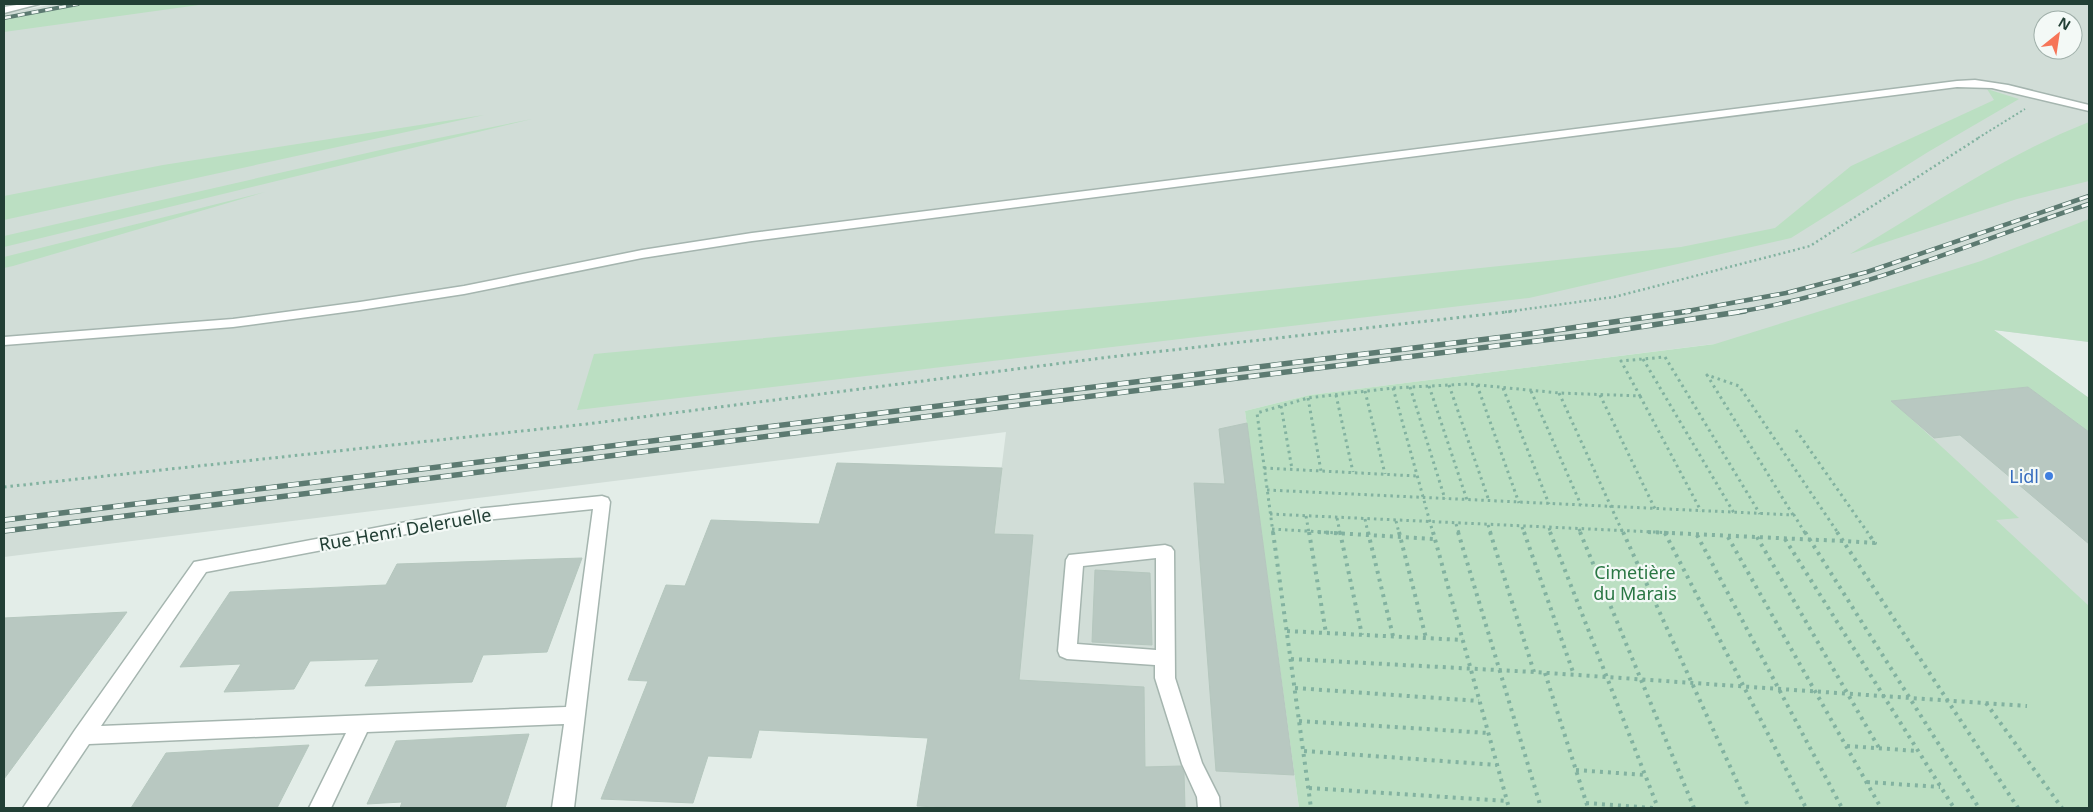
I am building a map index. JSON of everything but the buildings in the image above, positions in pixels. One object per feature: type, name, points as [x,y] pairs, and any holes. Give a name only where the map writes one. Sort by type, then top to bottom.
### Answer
[{"type":"street","points":[[4,10],[35,4]]},
{"type":"street","points":[[4,341],[169,329],[295,315],[456,292],[642,254],[752,237],[1928,87],[1967,83],[1991,84],[2014,88],[2058,102],[2089,108]]},
{"type":"street","name":"Rue Henri Deleruelle","points":[[34,808],[200,567],[475,515],[602,502],[563,808]]},
{"type":"street","points":[[1164,658],[1067,651],[1075,560],[1165,551],[1164,678],[1192,764],[1208,796],[1209,808]]},
{"type":"street","points":[[82,736],[574,715]]},
{"type":"street","points":[[320,808],[361,724]]},
{"type":"path","points":[[4,488],[587,424],[1110,357],[1517,311],[1614,297],[1810,246],[2025,109],[2041,96]]},
{"type":"path","points":[[1702,511],[1621,362],[1665,357],[1760,514]]},
{"type":"path","points":[[1643,360],[1734,513]]},
{"type":"path","points":[[1979,808],[1808,540],[1707,375],[1739,386],[2018,808]]},
{"type":"path","points":[[1312,808],[1257,414],[1308,398],[1393,388],[1449,385],[1477,385],[1559,393],[1640,396]]},
{"type":"path","points":[[1449,385],[1489,501]]},
{"type":"path","points":[[1477,385],[1519,503]]},
{"type":"path","points":[[1429,386],[1466,500]]},
{"type":"path","points":[[1410,387],[1444,499]]},
{"type":"path","points":[[1393,388],[1510,808]]},
{"type":"path","points":[[1503,388],[1549,504]]},
{"type":"path","points":[[1531,390],[1581,505]]},
{"type":"path","points":[[1365,391],[1385,474]]},
{"type":"path","points":[[1559,393],[1749,808]]},
{"type":"path","points":[[1336,395],[1354,472]]},
{"type":"path","points":[[1600,395],[1655,509]]},
{"type":"path","points":[[1308,398],[1321,471]]},
{"type":"path","points":[[1281,406],[1292,469]]},
{"type":"path","points":[[1270,514],[1874,543],[1796,430]]},
{"type":"path","points":[[1264,468],[1417,476]]},
{"type":"path","points":[[1267,490],[1794,515]]},
{"type":"path","points":[[1306,516],[1326,633]]},
{"type":"path","points":[[1337,518],[1362,635]]},
{"type":"path","points":[[1365,519],[1393,636]]},
{"type":"path","points":[[1396,521],[1426,638]]},
{"type":"path","points":[[1456,524],[1541,808]]},
{"type":"path","points":[[1488,525],[1534,672]]},
{"type":"path","points":[[1522,527],[1574,675]]},
{"type":"path","points":[[1549,528],[1658,808]]},
{"type":"path","points":[[1272,529],[1400,535],[1434,539]]},
{"type":"path","points":[[1579,529],[1694,808]]},
{"type":"path","points":[[1665,533],[1806,808]]},
{"type":"path","points":[[1697,535],[1842,808]]},
{"type":"path","points":[[1727,536],[1881,808]]},
{"type":"path","points":[[1757,538],[1879,748]]},
{"type":"path","points":[[1786,539],[1954,808]]},
{"type":"path","points":[[1287,631],[1463,640]]},
{"type":"path","points":[[1291,659],[1692,682],[2027,706]]},
{"type":"path","points":[[1546,673],[1587,806],[1653,808]]},
{"type":"path","points":[[1295,688],[1479,701]]},
{"type":"path","points":[[1986,703],[2062,808]]},
{"type":"path","points":[[1299,721],[1489,733]]},
{"type":"path","points":[[1846,746],[1918,751]]},
{"type":"path","points":[[1304,751],[1498,765]]},
{"type":"path","points":[[1576,770],[1646,775]]},
{"type":"path","points":[[1866,782],[1941,787]]},
{"type":"path","points":[[1309,788],[1507,801]]},
{"type":"shaded area","points":[[55,4],[2089,4],[2089,342],[1994,330],[2089,398],[2089,770],[1714,344],[1310,395],[1245,411],[1299,808],[959,808],[1006,432],[4,557],[4,14]]},
{"type":"green space","points":[[84,4],[206,4],[4,32],[4,19]]},
{"type":"green space","points":[[1987,89],[2019,99],[1928,152],[1791,238],[1529,298],[577,410],[594,354],[1174,300],[1681,247],[1775,228],[1851,166],[1994,100]]},
{"type":"green space","points":[[484,115],[4,220],[4,196],[163,165]]},
{"type":"green space","points":[[532,119],[4,247],[4,236],[389,148]]},
{"type":"green space","points":[[2089,122],[2089,181],[2017,199],[1850,254],[1997,166],[2058,135]]},
{"type":"green space","points":[[265,192],[13,266],[4,268],[4,257]]},
{"type":"green space","name":"Cimetière du Marais","points":[[2089,219],[2089,342],[1994,330],[2089,398],[2089,432],[2028,387],[1892,401],[2019,518],[1996,520],[2089,606],[2089,808],[1299,808],[1245,411],[1310,395],[1715,344],[1981,261]]},
{"type":"railway","points":[[4,18],[78,4]]},
{"type":"railway","points":[[1682,312],[1786,293],[1867,272],[2089,196]]},
{"type":"railway","points":[[1738,312],[1784,303],[1872,279],[2089,204]]},
{"type":"railway","points":[[4,520],[1536,333],[1690,311]]},
{"type":"railway","points":[[4,531],[1593,334],[1745,311]]},
{"type":"place","name":"Lidl","points":[[2049,476]]}]
